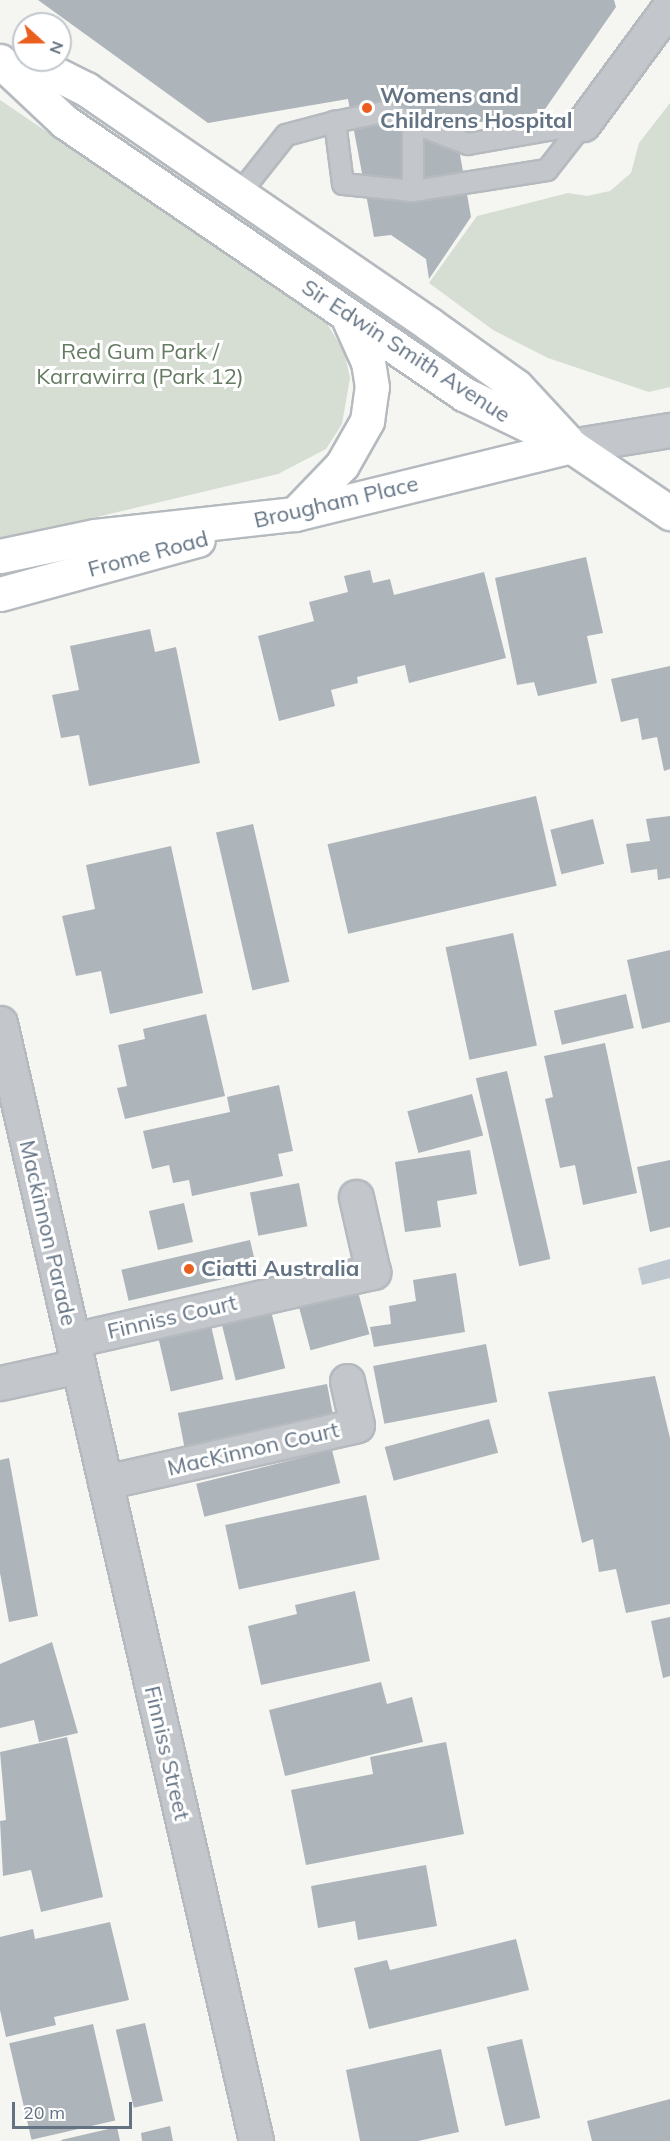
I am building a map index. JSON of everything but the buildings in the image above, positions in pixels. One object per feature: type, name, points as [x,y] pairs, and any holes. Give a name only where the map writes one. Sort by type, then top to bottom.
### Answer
[{"type":"main road","name":"Sir Edwin Smith Avenue","points":[[0,61],[65,122],[464,394],[571,446]]},
{"type":"main road","name":"Sir Edwin Smith Avenue","points":[[52,72],[86,89],[240,193],[516,386],[571,446]]},
{"type":"main road","points":[[295,514],[342,465],[367,421],[372,387],[368,362],[346,313]]},
{"type":"main road","points":[[571,446],[670,513]]},
{"type":"main road","name":"Brougham Place","points":[[0,556],[95,536],[295,514],[571,446]]},
{"type":"main road","name":"Frome Road","points":[[0,594],[295,514]]},
{"type":"street","points":[[583,124],[670,6]]},
{"type":"street","name":"Brougham Place","points":[[571,446],[670,430]]},
{"type":"street","name":"Mackinnon Parade","points":[[0,1023],[76,1353]]},
{"type":"street","name":"Finniss Court","points":[[76,1353],[373,1272],[356,1197]]},
{"type":"street","points":[[0,1383],[76,1353]]},
{"type":"street","name":"Finniss Street","points":[[76,1353],[256,2141]]},
{"type":"street","name":"MacKinnon Court","points":[[105,1482],[357,1425],[347,1382]]},
{"type":"lane","points":[[240,193],[286,135],[384,112],[468,144],[583,124]]},
{"type":"lane","points":[[335,122],[343,184],[412,191],[547,170],[583,124]]},
{"type":"lane","points":[[412,123],[412,191]]},
{"type":"green space","name":"Red Gum Park / Karrawirra (Park 12)","points":[[0,100],[324,319],[344,351],[350,378],[342,424],[326,449],[278,474],[0,540]]},
{"type":"green space","points":[[670,103],[670,387],[649,392],[548,358],[493,330],[429,283],[477,216],[568,193],[587,196],[610,191],[631,173],[639,143]]},
{"type":"shaded area","points":[[670,1259],[670,1278],[642,1285],[638,1268]]},
{"type":"place","name":"Womens and Childrens Hospital","points":[[367,108]]},
{"type":"place","name":"Ciatti Australia","points":[[189,1269]]}]
